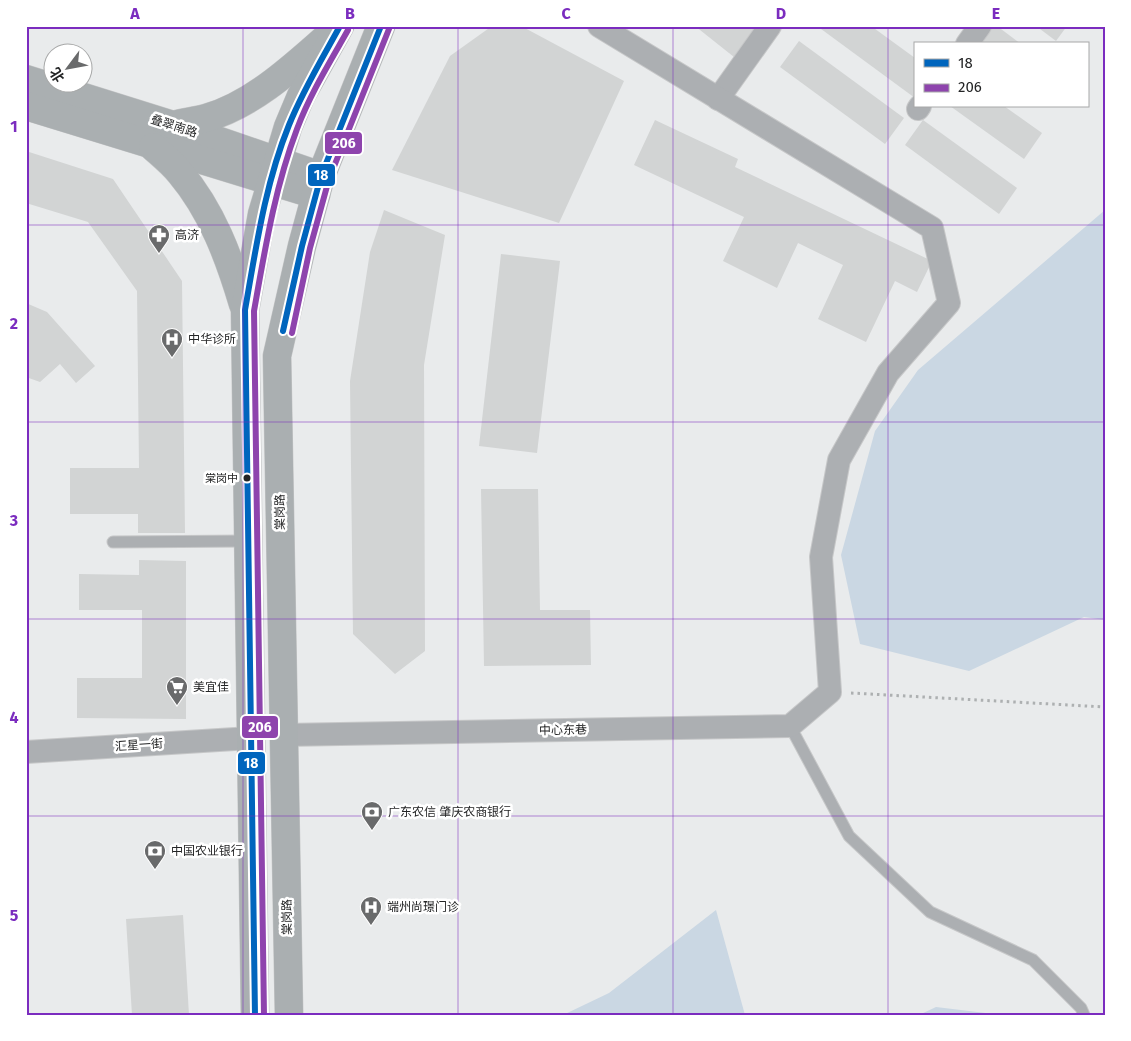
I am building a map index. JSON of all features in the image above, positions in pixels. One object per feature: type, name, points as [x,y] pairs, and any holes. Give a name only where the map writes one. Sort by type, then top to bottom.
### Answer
[{"type":"main road","points":[[173,125],[208,117],[246,100],[287,71],[340,26]]},
{"type":"main road","points":[[255,1015],[245,310],[262,214],[275,172],[301,96],[340,26]]},
{"type":"main road","name":"棠岗路","points":[[289,1015],[277,356],[318,185],[380,26]]},
{"type":"main road","name":"叠翠南路","points":[[26,79],[173,125],[275,172]]},
{"type":"main road","name":"叠翠南路","points":[[26,106],[148,142],[275,172],[318,185]]},
{"type":"main road","points":[[148,142],[180,172],[204,206],[224,246],[245,310]]},
{"type":"main road","points":[[245,352],[277,356]]},
{"type":"street","points":[[599,26],[932,228],[950,303],[888,373],[839,460],[821,557],[830,692],[790,726]]},
{"type":"street","points":[[718,99],[770,26]]},
{"type":"street","points":[[968,42],[980,26]]},
{"type":"street","name":"中心东巷","points":[[284,735],[790,726]]},
{"type":"street","name":"汇星一街","points":[[26,752],[251,738]]},
{"type":"lane","points":[[113,542],[248,541]]},
{"type":"lane","points":[[790,726],[849,836],[930,912],[1033,960],[1081,1008],[1084,1015]]},
{"type":"path","points":[[830,692],[1105,707]]},
{"type":"shaded area","points":[[1105,210],[1105,620],[1084,617],[969,671],[860,644],[841,555],[875,431],[918,370]]},
{"type":"shaded area","points":[[716,910],[745,1015],[563,1015],[609,993]]},
{"type":"shaded area","points":[[936,1007],[1002,1015],[919,1015]]},
{"type":"building","points":[[492,26],[521,26],[624,81],[559,223],[392,170],[450,56]]},
{"type":"building","points":[[695,26],[758,26],[734,57]]},
{"type":"building","points":[[817,26],[871,26],[914,57],[914,97]]},
{"type":"building","points":[[992,26],[997,26],[1018,42],[980,42]]},
{"type":"building","points":[[1036,26],[1067,26],[1056,41]]},
{"type":"building","points":[[799,41],[904,118],[885,144],[780,67]]},
{"type":"building","points":[[953,108],[1007,108],[1042,133],[1024,159]]},
{"type":"building","points":[[655,120],[738,159],[735,167],[932,261],[917,292],[895,281],[866,342],[818,319],[843,265],[798,243],[777,288],[723,261],[744,217],[634,165]]},
{"type":"building","points":[[923,120],[1017,188],[999,214],[905,145]]},
{"type":"building","points":[[26,151],[113,179],[182,281],[185,533],[138,533],[138,514],[70,514],[70,468],[139,468],[137,291],[88,222],[26,203]]},
{"type":"building","points":[[384,210],[445,235],[424,365],[425,651],[395,674],[353,634],[350,381],[370,252]]},
{"type":"building","points":[[501,254],[560,261],[537,453],[479,446]]},
{"type":"building","points":[[26,303],[47,312],[95,366],[76,383],[60,364],[40,382],[26,377]]},
{"type":"building","points":[[481,489],[538,489],[540,610],[590,610],[591,665],[484,666]]},
{"type":"building","points":[[139,560],[186,561],[186,719],[77,718],[77,678],[142,678],[142,610],[79,610],[79,574],[139,575]]},
{"type":"building","points":[[183,915],[189,1015],[132,1015],[126,919]]},
{"type":"transit line","name":"18","points":[[255,1015],[245,310],[267,193],[281,147],[300,99],[340,26]]},
{"type":"transit line","name":"18","points":[[283,331],[302,246],[321,176],[381,26]]},
{"type":"transit line","name":"206","points":[[292,333],[310,248],[329,179],[389,29]]},
{"type":"transit line","name":"206","points":[[264,1015],[254,311],[271,218],[289,151],[308,103],[348,30]]},
{"type":"place","name":"高济","points":[[159,254]]},
{"type":"place","name":"中华诊所","points":[[172,358]]},
{"type":"place","name":"棠岗中","points":[[247,478]]},
{"type":"place","name":"美宜佳","points":[[177,706]]},
{"type":"place","name":"广东农信 肇庆农商银行","points":[[372,831]]},
{"type":"place","name":"中国农业银行","points":[[155,870]]},
{"type":"place","name":"端州尚璟门诊","points":[[371,926]]}]
